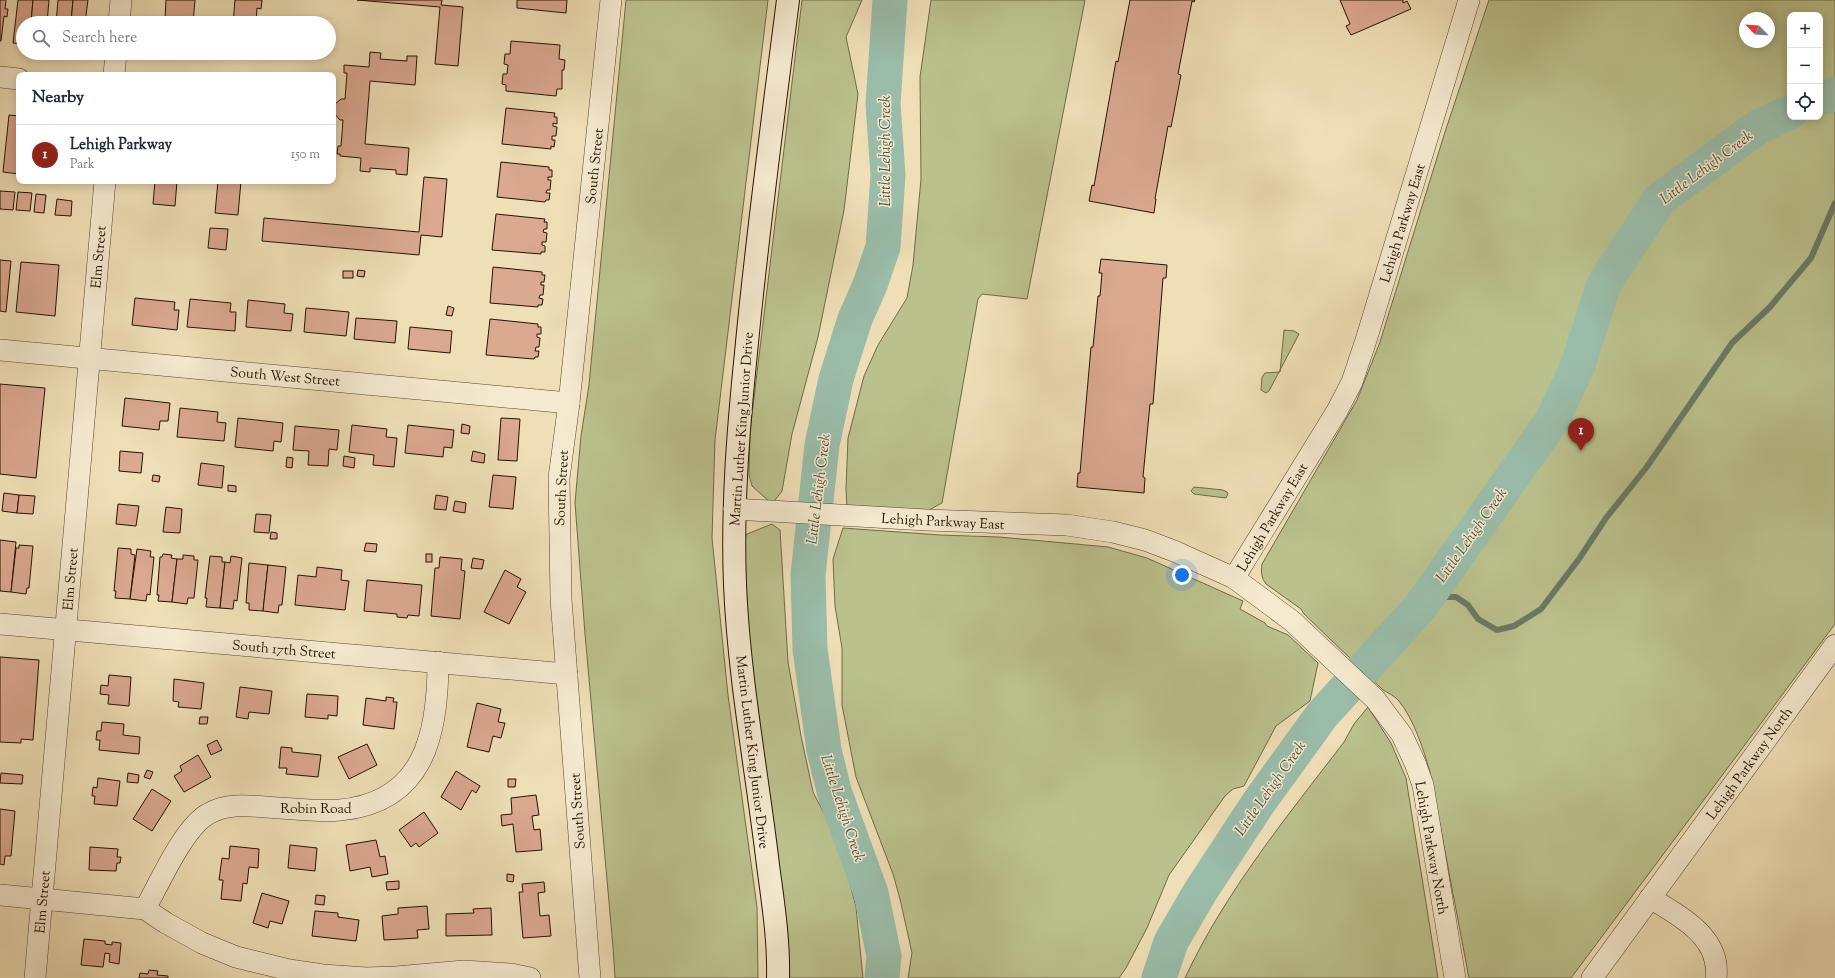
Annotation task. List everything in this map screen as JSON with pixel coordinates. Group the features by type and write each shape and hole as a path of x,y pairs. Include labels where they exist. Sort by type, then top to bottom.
{"main road":[{"name":"Martin Luther King Junior Drive","path":"778,978 778,944 763,820 741,661 735,586 734,509 739,429 752,290 788,0"}],"street":[{"path":"120,16 121,0"},
{"name":"South Street","path":"590,978 561,599 559,478 569,403 611,0"},
{"name":"Lehigh Parkway East","path":"734,509 887,518 1067,525 1113,532 1145,540 1234,578 1337,410 1352,382 1469,0"},
{"path":"114,72 115,60"},
{"path":"0,77 16,79"},
{"name":"Elm Street","path":"35,978 105,184"},
{"name":"South West Street","path":"0,350 569,403"},
{"name":"Lehigh Parkway North","path":"1234,578 1292,620 1375,699 1402,735 1416,763 1423,784 1455,978"},
{"name":"South 17th Street","path":"0,624 567,674"},
{"name":"Lehigh Parkway North","path":"1592,978 1835,645"},
{"name":"Robin Road","path":"145,909 181,845 194,827 208,814 224,808 242,806 340,810 360,807 380,800 397,790 412,775 423,758 431,735 438,697 438,662"},
{"path":"0,895 145,909 166,924 202,943 236,957 289,970 323,975 366,978 464,972 511,974 530,978"},
{"path":"1650,898 1695,927 1707,941 1714,956 1716,978"}],"green space":[{"path":"626,0 768,0 715,440 712,538 728,695 757,907 758,978 615,978 575,503 581,436 589,385"},
{"path":"802,0 862,0 846,37 858,94 844,210 818,337 792,434 782,491 772,504 752,486 749,475 750,431"},
{"path":"931,0 1085,0 1027,299 982,294 978,299 942,503 929,510 847,508 846,489 848,438 864,376 878,345 907,298 913,265 921,179 920,77"},
{"path":"1489,0 1835,0 1835,624 1571,978 1469,978 1430,772 1414,725 1397,699 1383,690 1304,614 1301,609 1266,584 1263,579 1262,564 1357,400 1380,342 1445,132"},
{"path":"1284,330 1294,331 1299,334 1280,370"},
{"path":"1279,372 1269,391 1266,393 1261,390 1262,377 1265,373"},
{"path":"1194,487 1223,490 1228,494 1226,498 1194,494 1191,491"},
{"path":"772,524 780,530 788,662 801,736 813,792 839,842 856,907 863,978 787,978 752,680 743,543 747,534"},
{"path":"843,528 940,535 999,537 1108,547 1147,558 1243,601 1240,609 1265,623 1267,626 1288,635 1318,663 1310,701 1276,726 1244,786 1233,789 1225,796 1169,875 1147,928 1126,968 1119,978 908,978 912,953 900,899 893,874 856,777 842,705 842,648 835,606 833,559"},
{"path":"1368,707 1391,743 1406,778 1438,978 1185,978 1201,946 1258,856 1344,742 1354,724"}],"building":[{"path":"0,0 6,0 5,9 8,9 7,17 4,16 1,41 0,41"},
{"path":"18,0 33,0 32,16 16,16"},
{"path":"33,0 49,0 48,16 32,16"},
{"path":"58,0 73,0 72,16 57,16"},
{"path":"73,0 88,0 86,16 72,16"},
{"path":"166,0 195,0 194,16 165,16"},
{"path":"235,0 262,0 261,9 257,8 256,16 234,16"},
{"path":"357,0 442,0 441,5 463,7 458,66 435,64 440,7"},
{"path":"517,0 567,0 566,13 517,8"},
{"path":"1130,0 1195,0 1194,2 1192,1 1178,74 1181,75 1171,127 1168,126 1155,199 1154,213 1089,201 1092,185 1094,186 1116,61 1118,62"},
{"path":"1340,0 1403,0 1403,3 1407,1 1411,9 1351,35 1346,26 1350,24"},
{"path":"16,17 16,43 13,43"},
{"path":"511,41 560,45 559,59 565,60 564,70 562,70 562,89 557,89 556,96 506,91 506,85 502,84 503,74 507,74 508,65 504,64 505,54 510,54"},
{"path":"370,52 381,53 380,59 407,61 407,56 417,56 415,85 370,81 365,144 409,148 407,175 396,174 396,170 370,168 370,172 360,171 361,158 340,156 340,154 337,154 338,146 341,146 343,120 340,120 336,115 336,103 341,99 345,99 347,73 344,73 344,65 369,67"},
{"path":"506,108 555,113 554,117 557,117 557,124 553,123 553,126 557,127 556,136 552,136 552,140 555,140 554,147 551,146 551,149 502,144"},
{"path":"9,115 16,116 16,174 3,172"},
{"path":"501,162 549,167 549,170 552,170 552,177 548,177 548,180 551,180 550,190 547,190 546,193 550,193 549,200 546,200 545,202 497,197"},
{"path":"424,177 447,179 442,237 421,235 419,255 262,241 264,218 419,232"},
{"path":"155,184 177,184 175,206 153,204"},
{"path":"218,184 241,184 238,215 215,213"},
{"path":"0,191 15,192 13,210 0,209"},
{"path":"18,192 32,193 30,211 16,210"},
{"path":"36,194 46,195 44,213 34,212"},
{"path":"57,199 72,201 71,216 55,215"},
{"path":"496,214 545,219 544,222 547,222 547,229 544,229 543,232 547,233 546,242 542,242 542,245 545,246 545,252 541,252 541,254 492,250"},
{"path":"210,228 228,229 226,250 208,248"},
{"path":"1101,259 1167,265 1166,278 1163,278 1153,404 1150,404 1143,477 1145,478 1144,493 1077,487 1078,473 1080,473 1091,347 1093,347 1098,296 1100,296 1102,273 1099,273"},
{"path":"0,260 11,261 6,312 0,311"},
{"path":"21,262 59,265 55,316 16,312"},
{"path":"493,267 542,272 542,275 545,275 544,282 541,282 541,285 544,285 543,295 540,295 539,298 543,299 542,305 538,305 538,307 490,303"},
{"path":"358,270 365,271 364,277 357,276"},
{"path":"343,271 353,271 353,278 343,278"},
{"path":"135,298 175,302 174,310 179,310 177,330 132,325"},
{"path":"190,299 231,303 230,312 236,312 235,331 187,327"},
{"path":"248,300 285,304 284,313 293,314 291,331 246,327"},
{"path":"448,306 454,308 452,316 446,315"},
{"path":"306,308 349,312 346,336 304,332"},
{"path":"356,318 397,321 395,343 354,339"},
{"path":"490,319 538,324 538,327 541,327 541,334 537,334 537,337 540,338 539,347 536,347 535,351 539,351 538,357 535,357 534,359 486,355"},
{"path":"410,327 452,331 450,353 408,349"},
{"path":"0,384 45,388 36,478 0,474"},
{"path":"125,398 170,403 168,421 160,421 159,430 122,426"},
{"path":"180,408 218,412 217,422 226,423 224,441 177,437"},
{"path":"238,418 283,423 281,442 274,441 273,451 235,447"},
{"path":"501,418 520,419 517,461 498,460"},
{"path":"462,424 470,426 469,434 461,433"},
{"path":"352,425 387,429 386,437 397,438 394,467 373,465 374,455 349,452"},
{"path":"408,425 454,430 452,448 444,447 443,457 405,453"},
{"path":"295,426 339,430 337,450 329,449 328,466 308,465 309,451 293,450"},
{"path":"120,451 143,453 141,473 119,471"},
{"path":"473,451 485,454 484,463 471,461"},
{"path":"344,456 355,458 354,468 343,466"},
{"path":"287,457 293,458 292,468 286,467"},
{"path":"201,463 224,466 222,488 198,485"},
{"path":"153,475 160,476 159,482 152,481"},
{"path":"493,475 516,477 513,509 489,507"},
{"path":"228,485 236,486 236,492 228,491"},
{"path":"4,493 19,495 17,513 2,511"},
{"path":"19,495 35,496 33,514 17,513"},
{"path":"436,495 448,497 446,510 434,509"},
{"path":"455,501 466,503 465,513 453,511"},
{"path":"118,504 139,506 136,526 116,524"},
{"path":"166,507 182,509 180,533 163,532"},
{"path":"256,514 271,515 269,533 254,532"},
{"path":"271,532 277,533 277,539 270,539"},
{"path":"0,540 16,542 11,592 0,591"},
{"path":"366,543 377,544 376,552 364,551"},
{"path":"19,545 33,546 29,588 27,588 26,594 11,592 16,548 19,548"},
{"path":"118,548 131,549 131,554 135,555 130,599 115,598 116,591 114,591"},
{"path":"137,549 151,551 150,557 154,557 150,595 147,594 146,601 130,599"},
{"path":"163,554 172,555 171,558 177,559 172,602 158,601 159,595 157,595 160,557 162,557"},
{"path":"426,554 432,554 432,562 426,562"},
{"path":"183,555 194,556 194,560 198,560 194,598 188,598 187,604 172,602 177,559 183,559"},
{"path":"210,556 222,557 222,562 225,562 220,608 206,607 207,598 205,598"},
{"path":"231,556 242,558 237,601 234,600 233,609 220,608 225,562 230,563"},
{"path":"440,557 462,559 461,570 465,571 460,619 431,616 435,568 439,568"},
{"path":"473,558 484,560 482,569 471,568"},
{"path":"249,563 268,565 263,611 249,610 249,603 246,603"},
{"path":"268,565 286,567 282,605 279,605 278,613 263,611"},
{"path":"317,567 342,570 341,580 349,581 345,610 295,605 298,575 316,577"},
{"path":"505,570 521,579 517,587 526,592 509,624 484,612"},
{"path":"367,580 422,585 419,616 408,615 407,618 397,617 397,614 364,611"},
{"path":"0,657 39,660 33,740 21,739 21,743 0,742"},
{"path":"109,675 131,677 129,706 108,704 109,695 100,694 101,685 108,686"},
{"path":"174,679 204,683 201,709 178,707 179,702 173,701"},
{"path":"240,687 272,691 269,714 249,712 248,719 236,717"},
{"path":"307,694 338,696 337,716 328,715 328,719 305,717"},
{"path":"386,697 394,698 393,702 397,702 394,729 363,725 366,698 386,701"},
{"path":"477,703 501,709 498,722 505,723 501,738 493,736 489,752 467,747"},
{"path":"200,717 208,717 207,724 199,724"},
{"path":"102,722 124,724 123,735 140,737 139,754 99,750 100,740 96,740 97,731 101,731"},
{"path":"217,740 222,750 211,755 207,745"},
{"path":"367,744 377,765 349,779 338,757"},
{"path":"281,747 292,748 292,752 321,755 318,777 286,774 287,768 279,768"},
{"path":"198,755 211,777 184,792 174,776 182,771 180,766"},
{"path":"147,770 153,772 150,779 144,777"},
{"path":"456,771 480,786 476,793 472,790 461,810 441,797"},
{"path":"1,773 23,775 22,784 0,783"},
{"path":"128,773 139,775 138,783 127,782"},
{"path":"98,778 120,781 117,806 94,804 95,796 92,796 93,787 97,788"},
{"path":"508,779 516,779 515,787 508,787"},
{"path":"152,789 171,801 152,831 133,819"},
{"path":"536,795 539,815 532,816 534,830 540,829 542,850 516,852 513,824 502,826 501,815 512,814 511,798"},
{"path":"0,809 15,811 11,856 5,856 4,865 0,864"},
{"path":"424,812 438,833 419,847 416,843 411,847 399,830"},
{"path":"376,840 380,857 385,856 388,874 372,877 370,867 350,871 346,845"},
{"path":"290,845 317,848 315,871 288,868"},
{"path":"230,846 259,849 258,868 249,867 247,884 243,883 241,901 221,899 223,880 219,880 222,858 229,859"},
{"path":"90,847 118,849 117,857 121,857 120,863 117,863 116,871 89,870"},
{"path":"507,874 514,875 513,882 507,881"},
{"path":"399,881 399,889 387,890 386,882"},
{"path":"544,882 545,892 538,893 540,916 549,915 551,936 523,938 519,892 523,892 522,884"},
{"path":"262,893 289,901 282,924 270,921 268,928 253,923"},
{"path":"316,895 325,896 324,905 315,904"},
{"path":"427,906 429,929 417,930 418,938 384,940 382,916 398,914 398,908"},
{"path":"491,908 492,935 446,936 446,914 474,913 473,909"},
{"path":"315,911 338,913 338,917 359,920 356,941 312,936"},
{"path":"84,939 105,941 105,944 112,945 112,942 121,943 119,964 109,962 110,954 105,953 103,967 81,965"},
{"path":"149,970 158,971 157,975 168,976 168,978 139,978 140,973 148,974"}],"waterway":[{"name":"Little Lehigh Creek","path":"882,978 884,956 871,893 834,791 824,750 810,649 808,575 822,445 836,379 855,319 870,285 883,247 888,175 883,104 890,0"},
{"name":"Little Lehigh Creek","path":"1823,97 1835,94"},
{"name":"Little Lehigh Creek","path":"1159,978 1171,942 1200,892 1259,802 1322,715 1421,606 1552,421 1578,365 1604,284 1660,199 1758,127 1787,113"},
{"path":"1421,606 1440,597 1456,597 1468,605 1478,619 1497,630 1514,626 1541,609 1579,559 1606,518 1646,468 1732,343 1770,307 1811,258 1835,203"}],"place":[{"name":"Lehigh Parkway","path":"1581,451"}]}
